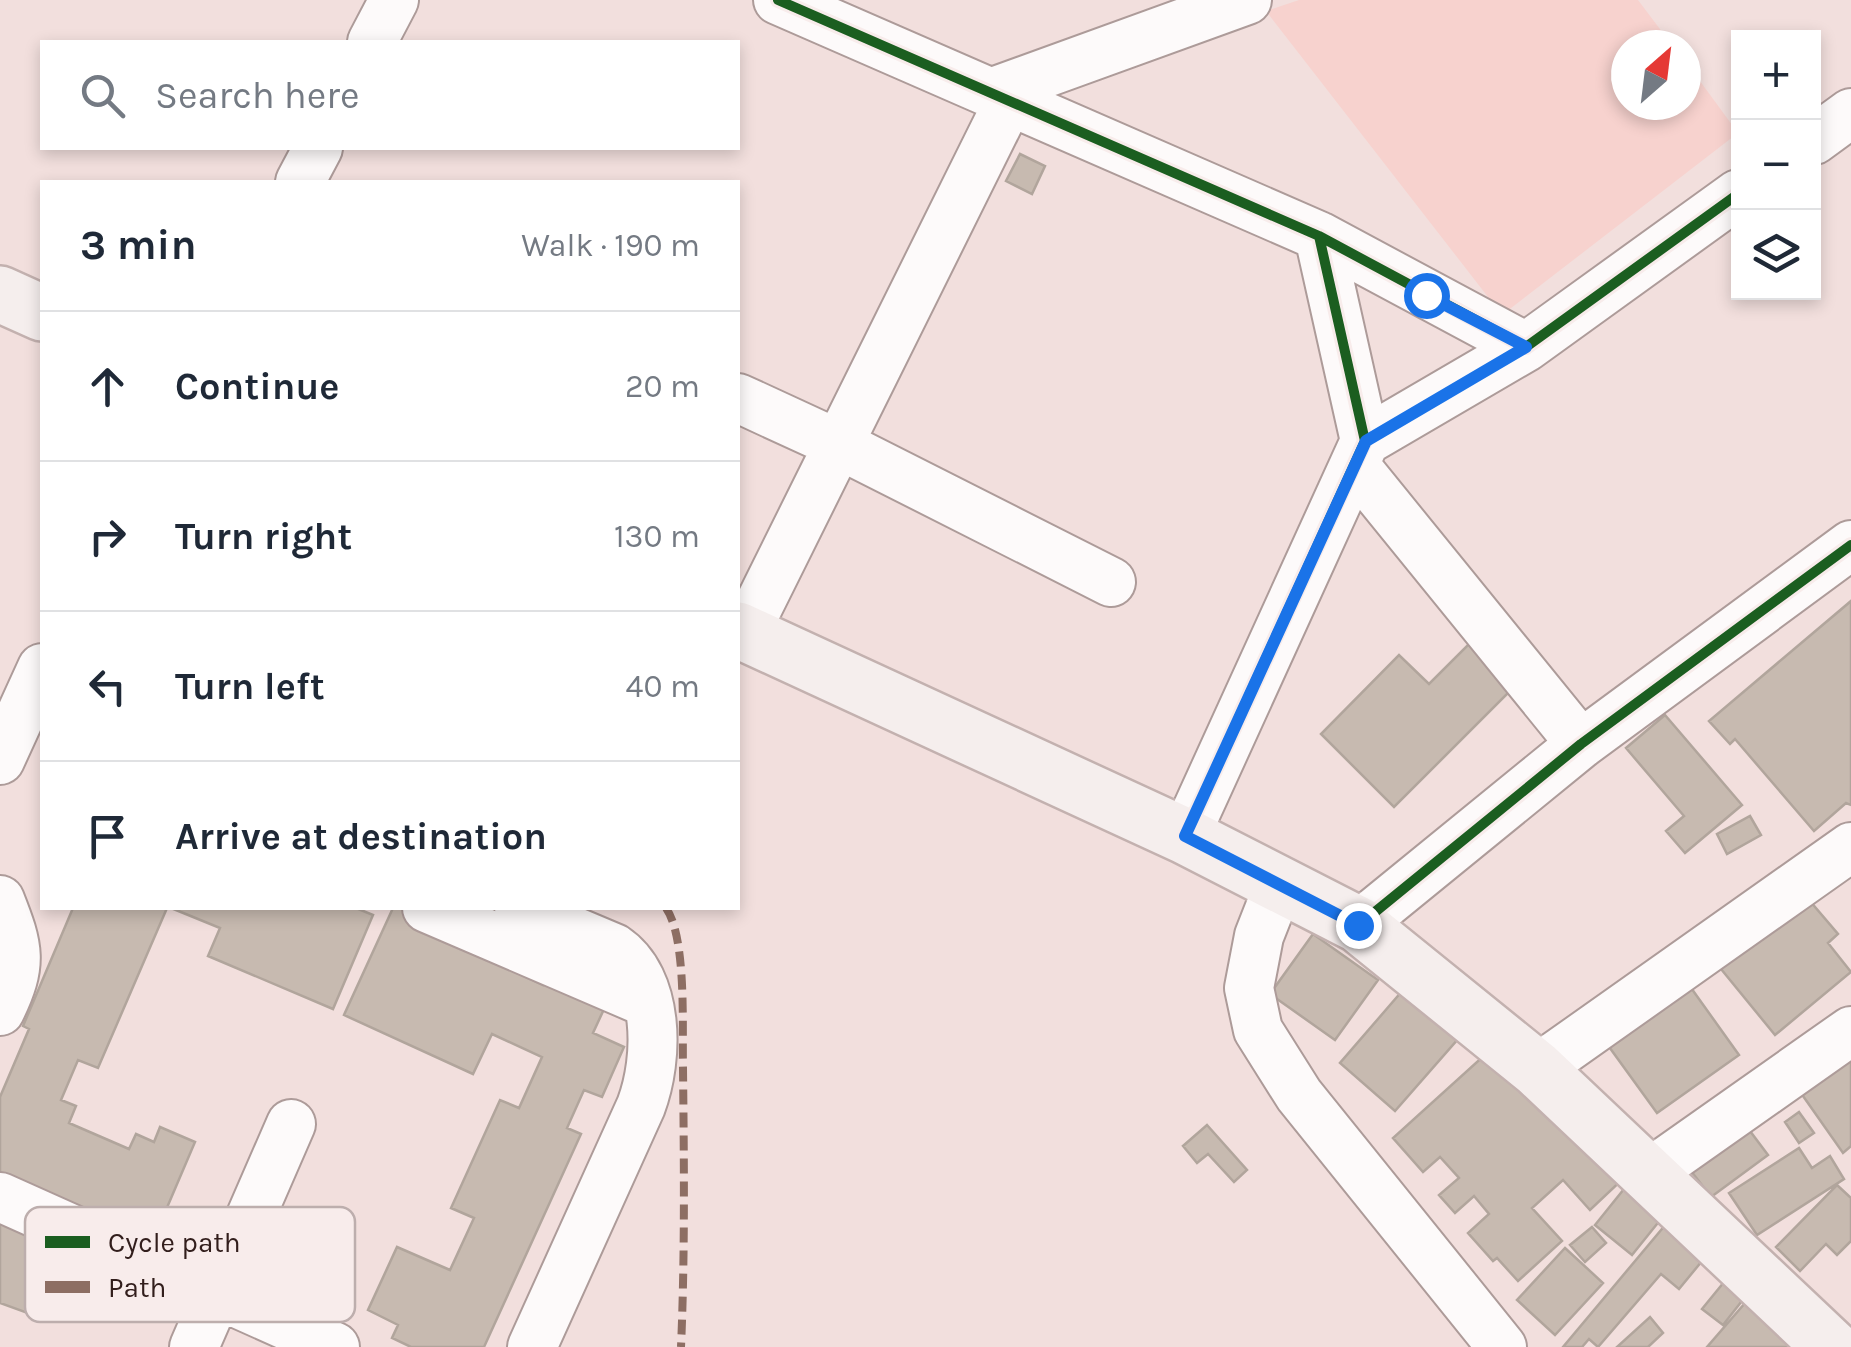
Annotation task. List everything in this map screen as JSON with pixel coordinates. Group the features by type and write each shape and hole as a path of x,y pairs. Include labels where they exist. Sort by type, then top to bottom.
{"main road":[{"path":"0,294 40,312"},
{"path":"741,631 1185,836 1358,925 1537,1069 1831,1347"}],"street":[{"path":"373,40 394,0"},
{"path":"778,0 1318,236 1526,347"},
{"path":"741,631 838,444 1001,95 1157,15 1248,0"},
{"path":"1821,135 1851,113"},
{"path":"301,180 317,150"},
{"path":"1185,836 1361,454 1526,347 1731,199"},
{"path":"1318,236 1361,454 1580,744"},
{"path":"740,399 1112,582"},
{"path":"1358,925 1580,744 1851,545"},
{"path":"1537,1069 1851,847"},
{"path":"1279,884 1258,936 1248,988 1258,1030 1299,1096 1502,1347"},
{"path":"0,900 14,934 18,961 0,1011"},
{"path":"431,910 648,1003"},
{"path":"524,910 626,956 641,979 648,1003 652,1053 648,1090 532,1347"},
{"path":"1648,1174 1851,1032"},
{"path":"254,1207 290,1124"},
{"path":"0,1197 25,1208"},
{"path":"194,1347 205,1322"},
{"path":"279,1322 334,1347"}],"shaded area":[{"path":"1299,0 1638,0 1661,30 1611,30 1611,120 1701,120 1701,82 1731,123 1731,138 1502,315 1266,11"}],"building":[{"path":"1020,154 1045,166 1032,194 1006,181"},
{"path":"1851,601 1851,805 1846,803 1814,831 1735,739 1730,744 1709,721"},
{"path":"1472,641 1516,685 1394,807 1321,734 1399,655 1429,684"},
{"path":"1665,715 1742,805 1685,853 1666,831 1684,816 1626,748"},
{"path":"1750,816 1761,835 1727,854 1717,834"},
{"path":"1798,887 1838,934 1828,943 1851,972 1775,1035 1712,958"},
{"path":"72,910 166,910 98,1068 78,1060 61,1100 76,1106 69,1123 129,1149 136,1134 154,1142 160,1127 195,1142 167,1207 82,1207 0,1172 0,1097 29,1029 23,1026"},
{"path":"176,910 361,910 373,915 333,1009 208,956 220,928"},
{"path":"392,910 404,910 515,960 511,970 543,985 551,969 610,996 593,1033 624,1047 602,1097 584,1090 567,1128 581,1134 484,1347 411,1347 392,1338 398,1325 368,1310 397,1247 450,1270 474,1218 451,1208 500,1100 519,1108 542,1057 492,1034 473,1074 344,1015"},
{"path":"1313,934 1378,980 1335,1040 1270,994"},
{"path":"1689,985 1739,1055 1657,1113 1607,1044"},
{"path":"1403,990 1458,1039 1395,1111 1340,1063"},
{"path":"1498,1043 1626,1176 1590,1210 1563,1180 1532,1208 1562,1241 1518,1281 1468,1233 1489,1214 1474,1196 1455,1213 1439,1195 1459,1178 1440,1157 1423,1172 1393,1138"},
{"path":"1851,1047 1851,1146 1843,1153 1796,1086"},
{"path":"1732,1107 1768,1155 1711,1197 1675,1150"},
{"path":"1799,1112 1814,1133 1799,1143 1785,1122"},
{"path":"1207,1125 1247,1170 1234,1182 1208,1154 1197,1163 1183,1146"},
{"path":"1799,1148 1812,1168 1830,1156 1844,1179 1757,1235 1729,1193"},
{"path":"1837,1185 1851,1198 1851,1241 1837,1255 1826,1244 1800,1271 1776,1247"},
{"path":"1624,1189 1661,1219 1632,1255 1595,1225"},
{"path":"0,1205 25,1215 25,1312 0,1303"},
{"path":"1677,1211 1716,1244 1679,1289 1661,1274 1598,1347 1589,1339 1582,1347 1563,1347"},
{"path":"1592,1227 1606,1243 1585,1262 1570,1245"},
{"path":"1565,1248 1603,1283 1555,1335 1517,1300"},
{"path":"1729,1276 1749,1292 1723,1325 1702,1309"},
{"path":"1752,1295 1799,1336 1789,1347 1707,1347"},
{"path":"1650,1317 1663,1333 1648,1347 1617,1347"}],"marked path":[{"path":"667,910 677,940 682,985 681,1347"}],"cycle path":[{"path":"778,0 1319,236 1526,347 1731,199"},
{"path":"1185,836 1365,441 1319,236"},
{"path":"1359,925 1581,744 1851,545"}],"route":[{"path":"1358,925 1185,836 1366,441 1526,347 1426,295"}]}
